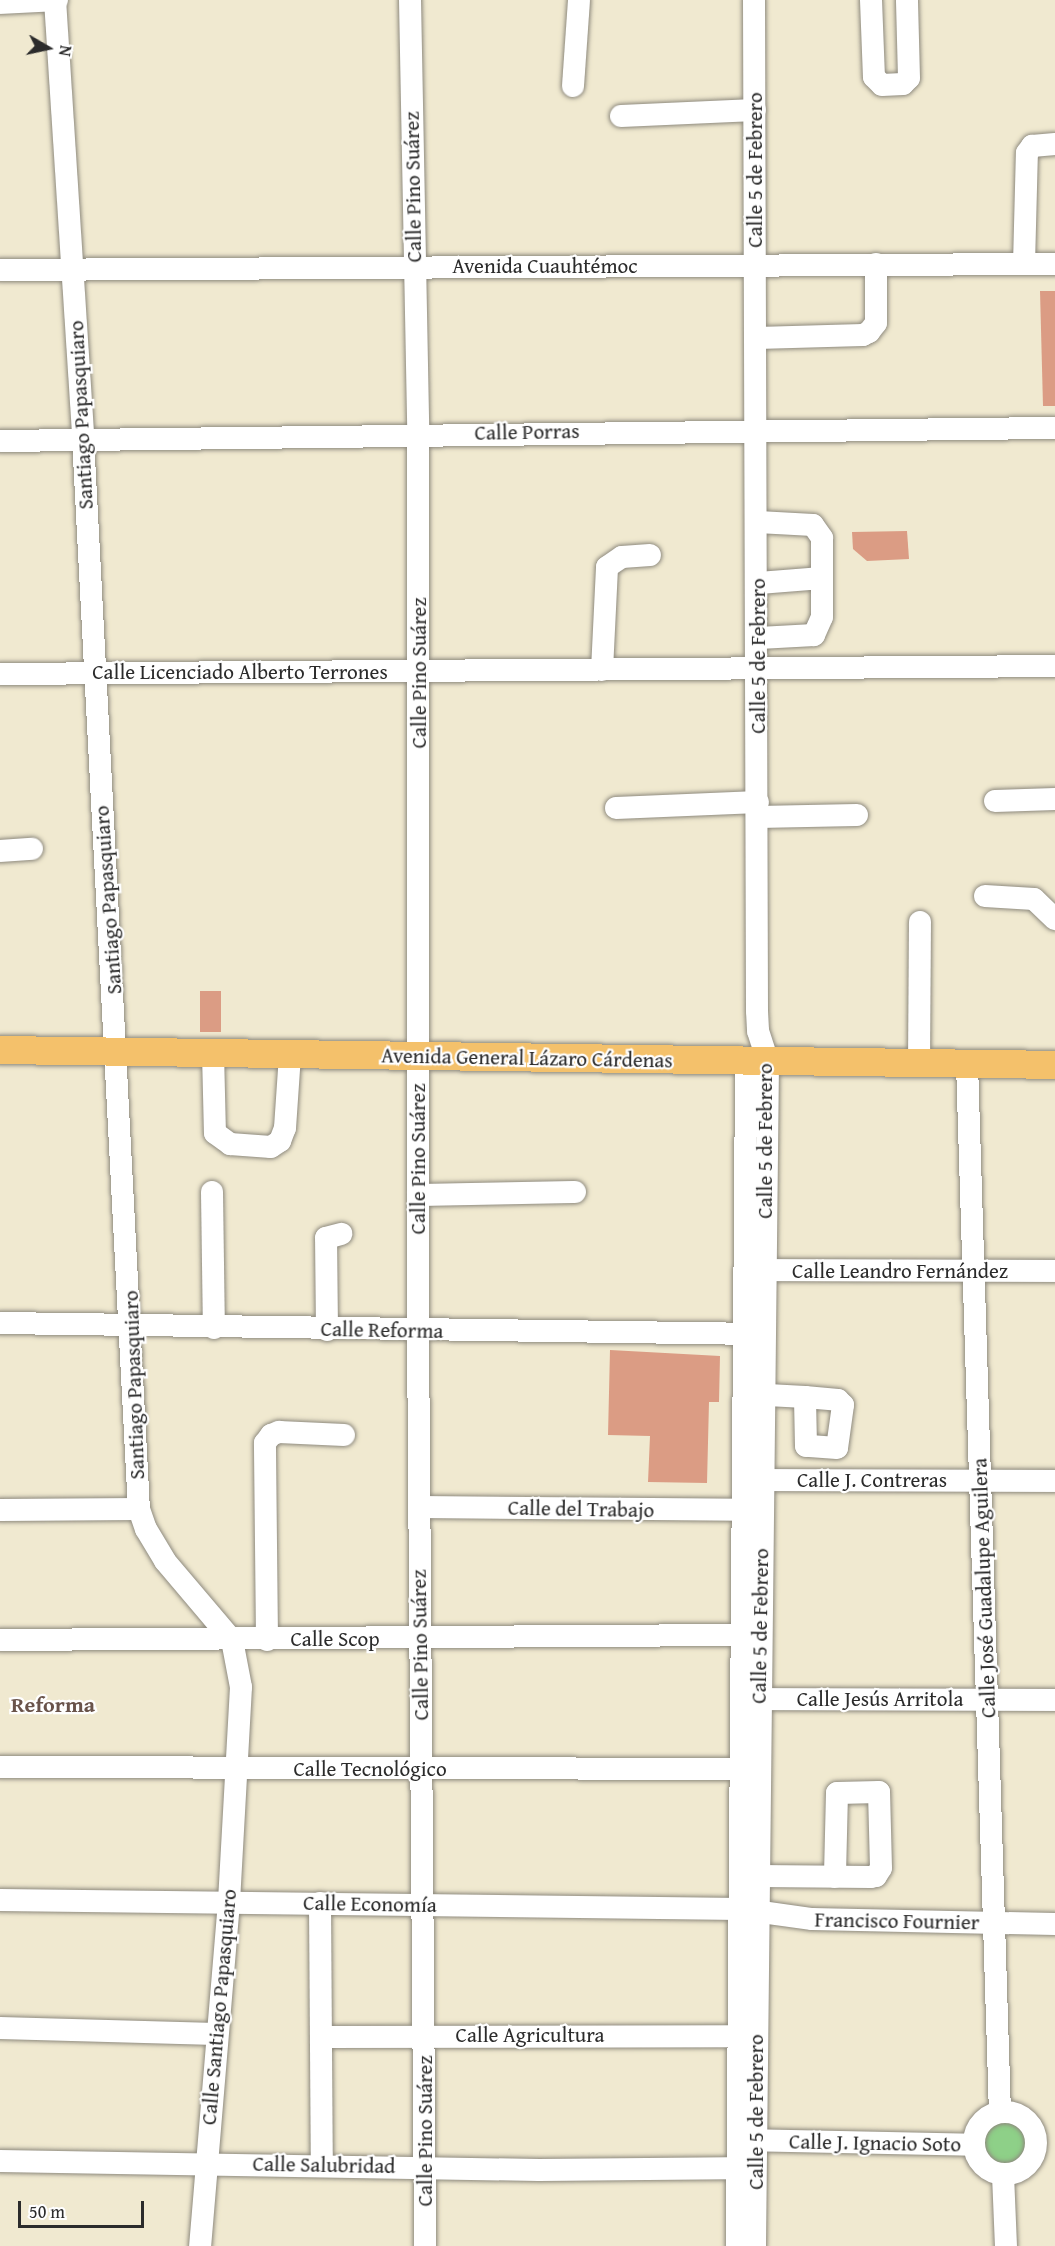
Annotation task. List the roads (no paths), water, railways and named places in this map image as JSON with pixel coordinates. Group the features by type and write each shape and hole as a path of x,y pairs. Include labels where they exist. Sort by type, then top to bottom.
{"main road":[{"name":"Avenida General Lázaro Cárdenas","path":"0,1050 1055,1065"}],"street":[{"path":"0,3 56,0"},
{"name":"Santiago Papasquiaro","path":"56,0 117,1052 139,1509 146,1528 165,1561 232,1640 241,1687 238,1769"},
{"name":"Calle Pino Suárez","path":"410,0 420,671 418,1331 426,2246"},
{"path":"573,86 579,0"},
{"name":"Calle 5 de Febrero","path":"748,2140 740,2036 749,1909 758,1876 750,1699 742,1635 742,1510 753,1394 758,1031 759,583 754,0"},
{"path":"871,0 874,77 882,85 903,84 909,78 907,0"},
{"path":"621,116 755,110"},
{"path":"1024,264 1028,153 1032,146 1055,144"},
{"path":"757,338 862,335 869,332 876,323 876,264"},
{"name":"Avenida Cuauhtémoc","path":"0,270 1055,264"},
{"name":"Calle Porras","path":"0,441 83,438 1055,428"},
{"path":"758,522 813,525 819,530 822,578 822,617 814,635 759,638"},
{"path":"602,670 607,567 622,557 650,555"},
{"path":"759,583 822,578"},
{"name":"Calle Licenciado Alberto Terrones","path":"0,674 1055,666"},
{"path":"995,801 1055,799"},
{"path":"616,808 758,809 857,815"},
{"path":"0,851 32,849"},
{"path":"985,896 1034,899 1055,919"},
{"path":"919,1064 920,922"},
{"path":"213,1053 215,1133 230,1144 271,1147 280,1141 285,1128 290,1054"},
{"name":"Calle José Guadalupe Aguilera","path":"968,1064 1000,2112"},
{"path":"212,1192 214,1328"},
{"path":"418,1195 575,1192"},
{"path":"327,1330 326,1238 341,1234"},
{"name":"Calle Leandro Fernández","path":"755,1270 1055,1271"},
{"name":"Calle Reforma","path":"0,1323 327,1330 754,1334"},
{"path":"753,1394 806,1397"},
{"name":"Calle 5 de Febrero","path":"753,1394 762,1480 750,1699 741,1769 749,1909 748,2168 755,2246"},
{"path":"267,1640 266,1443 271,1435 279,1432 344,1435"},
{"name":"Calle J. Contreras","path":"762,1480 1055,1481"},
{"name":"Calle del Trabajo","path":"419,1507 742,1510"},
{"path":"0,1510 139,1509"},
{"name":"Calle Scop","path":"0,1640 420,1639 742,1635"},
{"name":"Calle Jesús Arritola","path":"750,1699 1055,1700"},
{"name":"Calle Tecnológico","path":"0,1767 741,1769"},
{"name":"Calle Santiago Papasquiaro","path":"200,2246 238,1769"},
{"path":"758,1876 835,1877"},
{"name":"Calle Economía","path":"0,1900 749,1909"},
{"path":"320,1903 322,2165"},
{"name":"Francisco Fournier","path":"749,1909 812,1919 1055,1924"},
{"path":"0,2028 216,2034"},
{"name":"Calle Agricultura","path":"321,2037 740,2036"},
{"path":"1000,2112 1026,2120 1046,2145 1029,2163 1013,2174 1003,2175 980,2162 974,2145 980,2123 1000,2112"},
{"name":"Calle J. Ignacio Soto","path":"748,2140 974,2145"},
{"name":"Calle Salubridad","path":"0,2161 206,2162 425,2167 748,2168"},
{"name":"Calle 5 de Febrero","path":"738,2246 748,2168"},
{"path":"1003,2175 1006,2246"}],"district":[{"name":"Reforma","path":"53,1705"}]}
